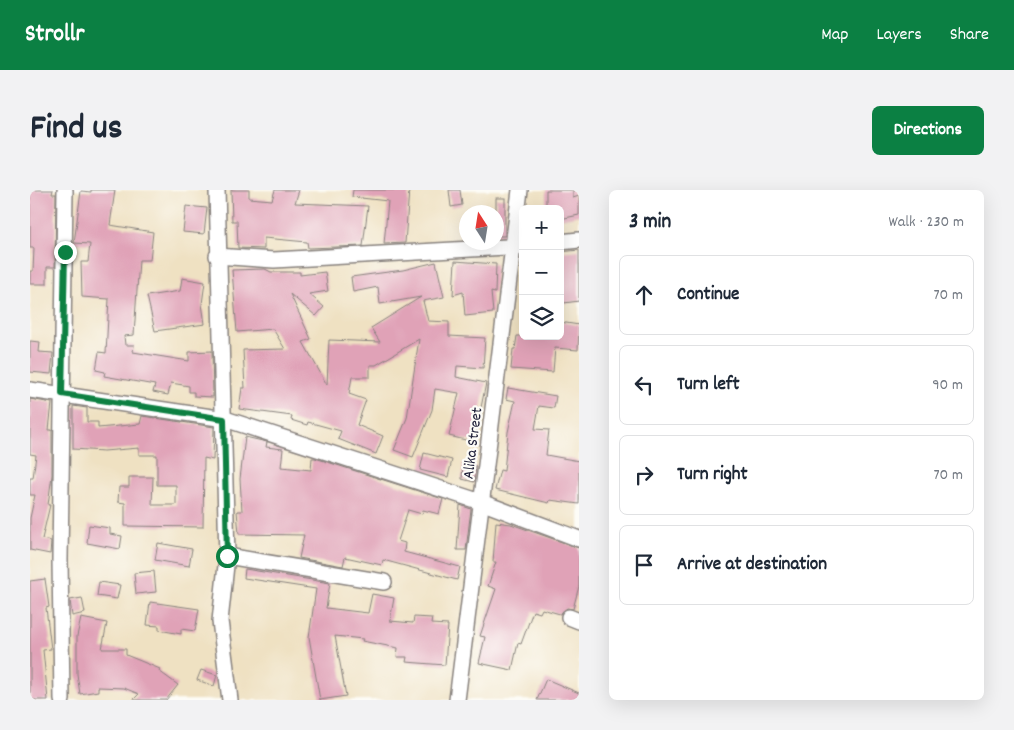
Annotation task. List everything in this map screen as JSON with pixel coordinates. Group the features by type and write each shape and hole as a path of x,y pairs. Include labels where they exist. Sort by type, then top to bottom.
{"street":[{"path":"62,700 60,560 66,190"},
{"path":"216,190 227,556 220,621 230,700"},
{"name":"Alika Street","path":"457,700 481,502 518,246 520,190"},
{"path":"564,242 579,240"},
{"path":"217,256 274,260 518,246"},
{"path":"30,390 224,419 481,502 579,539"},
{"path":"227,556 384,582"}],"building":[{"path":"30,190 53,190 52,194 56,194 55,267 47,267 47,284 30,284 30,271 33,271 34,248 30,248"},
{"path":"91,190 115,190 110,225 153,232 150,260 139,260 134,335 124,336 125,345 134,345 133,352 189,361 189,352 212,351 213,397 194,396 194,392 189,392 189,386 171,383 168,395 153,392 155,385 104,376 105,372 96,370 99,352 106,353 109,299 82,297 81,262 88,262 90,244 74,243 81,191 91,192"},
{"path":"231,190 249,190 249,198 272,200 275,190 299,190 295,203 368,206 363,246 308,248 307,242 264,238 264,249 238,248 237,221 232,221"},
{"path":"353,190 409,190 405,243 384,244 388,201 352,197"},
{"path":"449,190 460,190 462,205 451,207"},
{"path":"546,190 573,190 573,198 579,196 579,215 564,218 564,205 546,205"},
{"path":"496,198 505,198 505,236 504,205 496,205"},
{"path":"186,206 207,208 204,234 183,232"},
{"path":"579,250 579,301 564,303 564,252"},
{"path":"455,261 496,264 495,293 491,292 493,313 465,316 463,292 453,295"},
{"path":"436,262 444,297 423,301 428,321 449,322 449,336 485,338 483,368 457,366 456,377 486,383 474,442 449,436 459,393 435,389 432,410 413,457 394,450 407,418 419,339 376,365 370,365 370,377 352,377 349,394 366,400 357,425 383,436 376,454 338,439 341,431 308,422 307,425 291,420 292,416 239,409 242,388 245,388 243,350 285,349 273,329 237,332 232,270 265,269 271,272 300,272 300,275 325,272 328,291 309,294 324,307 316,316 290,294 311,339 303,342 327,385 329,340 380,342 371,328 421,297 380,304 378,287 353,292 351,277 403,270"},
{"path":"182,278 205,282 202,304 205,324 155,331 147,296 180,291"},
{"path":"564,323 579,325 578,350 555,348 553,372 511,369 513,349 515,349 517,336 519,336 519,340 564,340"},
{"path":"30,341 40,342 39,352 53,353 51,374 30,372"},
{"path":"508,388 556,396 554,408 539,406 535,429 549,430 546,455 579,461 579,504 550,500 549,503 495,490 500,470 504,471 508,432 515,401 506,399"},
{"path":"30,399 52,403 49,430 52,430 52,475 48,505 50,505 42,539 51,541 50,554 30,550 30,518 35,495 30,495 30,478 33,478 36,455 30,454"},
{"path":"73,406 87,408 87,422 98,422 98,428 140,424 142,416 214,427 213,460 204,458 203,527 125,526 125,503 118,502 119,487 129,487 129,477 153,477 152,505 176,505 176,485 157,485 157,455 139,455 139,448 104,451 73,449"},
{"path":"245,437 267,442 266,447 283,449 281,467 311,470 312,458 315,458 443,499 439,514 423,510 422,514 408,510 398,541 405,543 404,552 460,567 457,580 383,560 382,565 345,557 343,566 299,558 304,535 239,534 237,511 242,511 240,479"},
{"path":"424,453 452,460 448,477 420,470"},
{"path":"463,463 476,466 474,482 462,479"},
{"path":"460,505 471,509 466,550 457,550"},
{"path":"496,522 511,524 579,548 579,586 573,609 567,608 560,614 542,609 540,613 533,611 521,644 518,643 512,670 479,663 485,637 480,636 496,589 488,586 496,562 493,562"},
{"path":"89,525 110,528 110,534 122,536 120,549 87,543"},
{"path":"158,543 192,549 189,566 155,560"},
{"path":"245,569 330,583 326,608 368,613 372,594 394,598 390,621 413,623 414,617 432,618 431,624 448,625 445,665 406,662 407,657 397,657 398,648 362,641 363,639 335,636 346,696 320,700 309,637 316,589 244,578"},
{"path":"154,571 156,592 136,594 134,573"},
{"path":"45,579 49,607 46,608 51,649 43,650 48,700 30,700 30,581"},
{"path":"99,582 120,585 117,599 97,596"},
{"path":"82,598 85,613 72,616 70,600"},
{"path":"150,602 199,609 195,631 181,629 181,634 159,630 159,626 147,625"},
{"path":"81,618 107,623 102,649 126,649 126,655 160,669 159,671 178,685 166,700 133,700 139,694 124,688 98,687 98,691 80,694 77,674 77,636"},
{"path":"201,670 217,675 214,686 197,680"},
{"path":"546,679 579,693 579,700 537,700"}],"route":[{"path":"65,252 62,394 224,419 227,556"}]}
